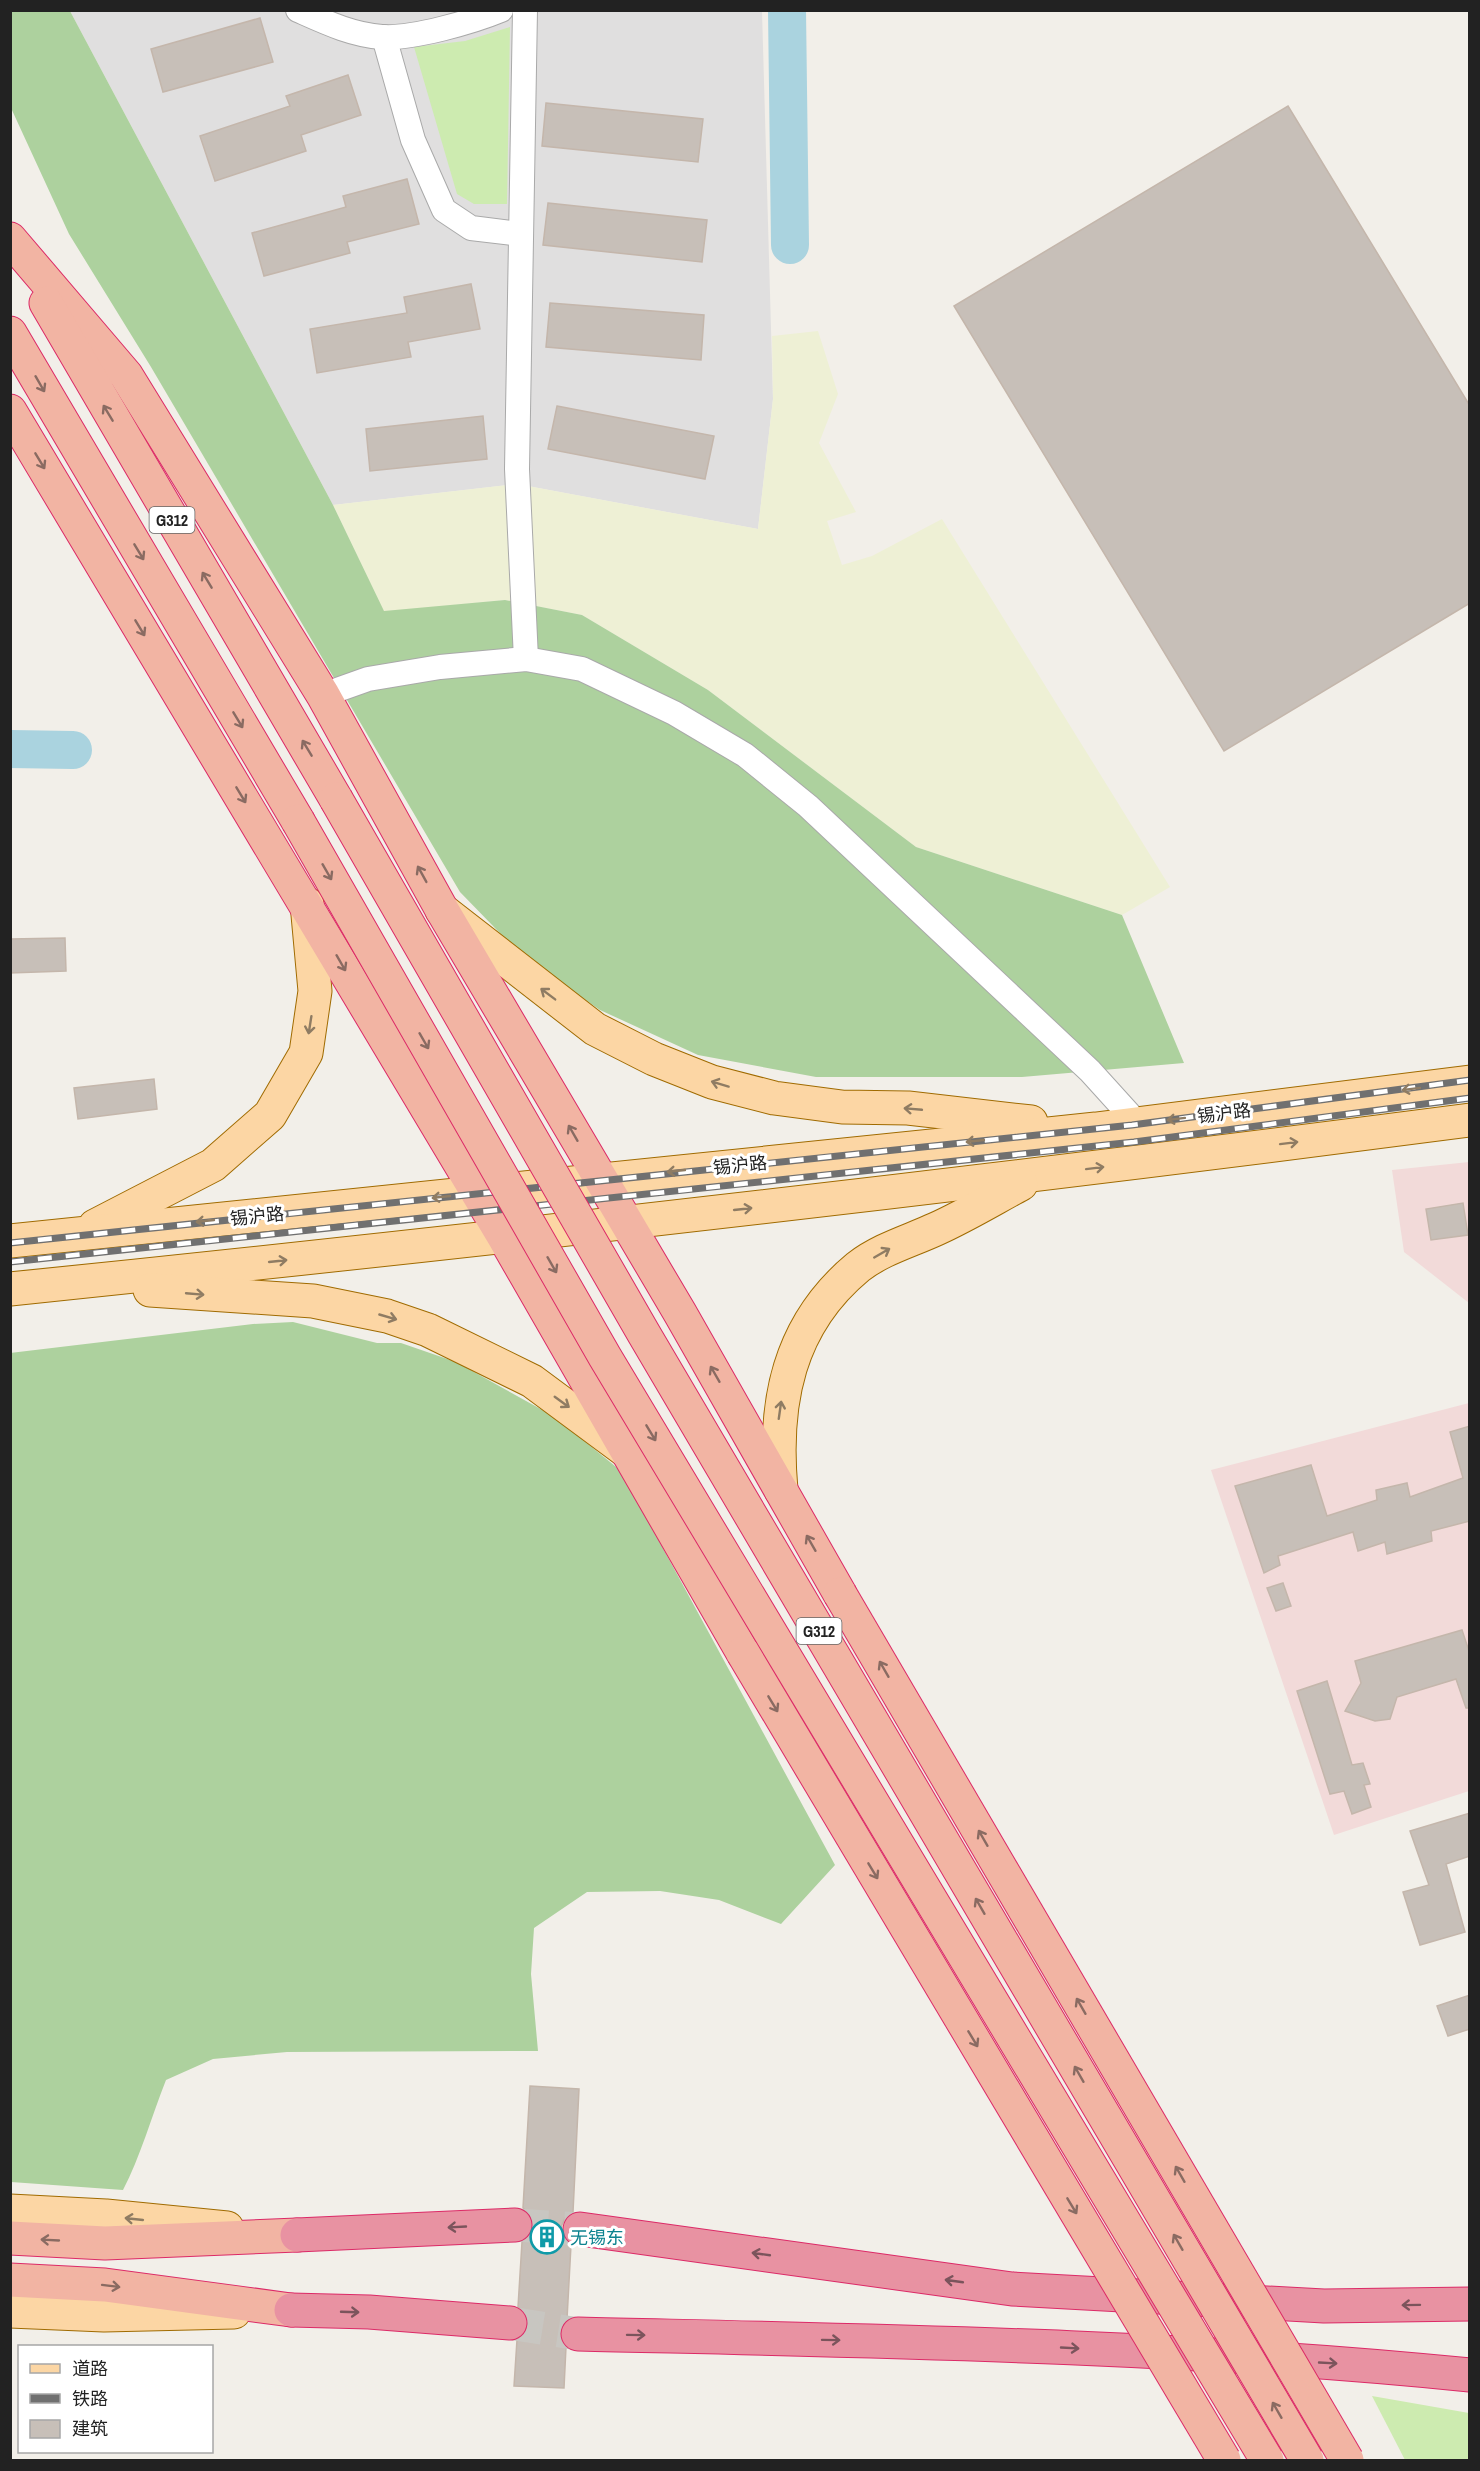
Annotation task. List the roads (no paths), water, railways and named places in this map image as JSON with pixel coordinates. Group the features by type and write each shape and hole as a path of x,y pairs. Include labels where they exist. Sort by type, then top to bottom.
{"highway":[{"path":"10,239 126,375 323,695 442,910 1347,2460"},
{"name":"G312","path":"10,239 96,393 336,799 650,1345 1307,2460"},
{"name":"G312","path":"10,333 298,821 611,1367 1267,2460"},
{"path":"10,411 307,904 476,1194 504,1237 743,1653 1224,2460"},
{"path":"10,2238 105,2243 515,2225"},
{"path":"580,2229 1012,2289 1324,2306 1470,2304"},
{"path":"10,2280 105,2285 291,2310 369,2312 510,2323"},
{"path":"578,2334 1012,2344 1355,2365 1470,2375"}],"main road":[{"path":"78,1234 213,1165 270,1115 306,1053 315,991 307,904"},
{"path":"442,910 595,1029 654,1059 712,1082 774,1098 842,1107 908,1108 1096,1129"},
{"name":"锡沪路","path":"10,1241 1096,1129 1470,1082"},
{"path":"10,1289 504,1237 1037,1176 1470,1120"},
{"path":"781,1490 777,1449 779,1411 787,1373 801,1336 826,1300 859,1266 895,1245 937,1229 1037,1176"},
{"path":"74,1283 253,1299 313,1301 387,1316 428,1330 532,1381 630,1454"},
{"path":"10,2211 106,2216 297,2235"},
{"path":"10,2311 104,2315 291,2310"}],"street":[{"path":"298,10 345,30 384,37 434,30 501,10"},
{"path":"525,10 517,469 526,658"},
{"path":"384,37 413,140 444,210 471,228 520,234"},
{"path":"323,695 368,679 440,667 526,658 582,669 674,712 745,754 834,830 1090,1071 1138,1124"}],"waterway":[{"path":"787,10 790,245"},
{"path":"10,749 73,750"}],"tunnel":[{"path":"515,2225 580,2229"},
{"path":"510,2323 578,2334"}],"railway":[{"path":"10,1243 1132,1125 1470,1080"},
{"path":"10,1262 1134,1142 1470,1098"}],"place":[{"name":"无锡东","path":"547,2237"}]}
